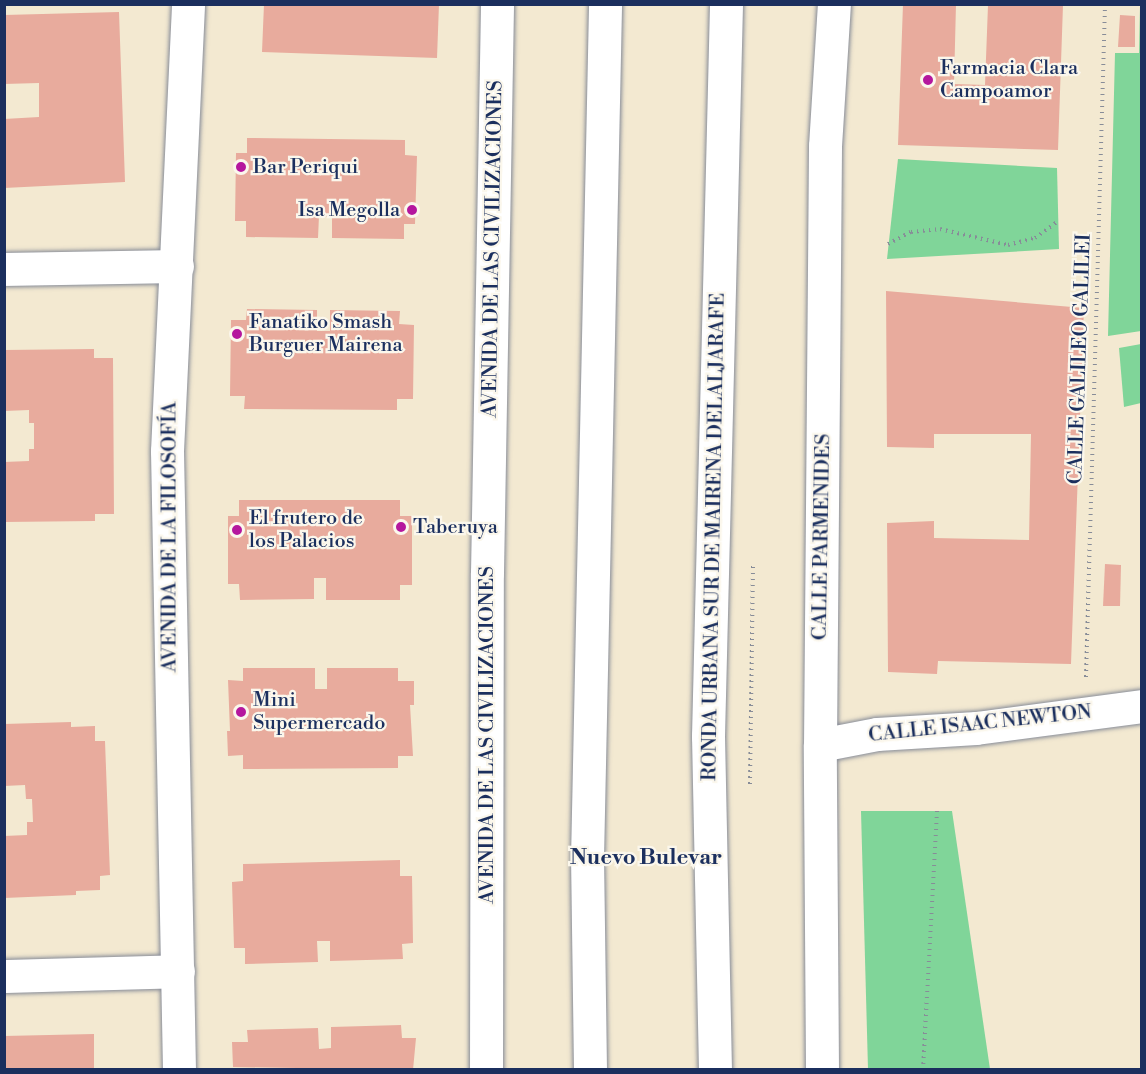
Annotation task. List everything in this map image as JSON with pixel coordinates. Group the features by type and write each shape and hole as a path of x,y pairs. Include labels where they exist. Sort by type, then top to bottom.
{"street":[{"name":"AVENIDA DE LA FILOSOFÍA","path":"178,1070 167,451 188,4"},
{"name":"AVENIDA DE LAS CIVILIZACIONES","path":"486,1070 487,573 497,4"},
{"path":"590,1070 587,859 605,4"},
{"name":"RONDA URBANA SUR DE MAIRENA DELALJARAFE","path":"715,1070 708,736 726,4"},
{"name":"CALLE PARMENIDES","path":"822,1070 819,745 825,146 834,4"},
{"path":"4,268 177,266"},
{"name":"CALLE ISAAC NEWTON","path":"819,745 877,734 976,728 1142,706"},
{"path":"4,976 178,971"}],"path":[{"name":"CALLE GALILEO GALILEI","path":"1084,713 1105,4"},
{"path":"888,244 911,232 940,229 1008,245 1035,238 1058,221"},
{"path":"923,1070 937,810"}],"green space":[{"path":"1140,5 1141,331 1108,336 1115,53 1139,53"},
{"path":"898,159 1057,168 1059,249 887,259"},
{"path":"1141,344 1141,403 1124,407 1119,348"},
{"path":"861,811 952,811 990,1069 868,1069"}],"building":[{"path":"264,4 439,4 437,58 262,52"},
{"path":"903,4 956,4 954,84 985,85 988,5 1063,5 1058,150 898,145"},
{"path":"119,12 125,182 4,188 4,119 39,117 39,83 4,84 4,15"},
{"path":"1120,15 1135,16 1135,47 1118,47"},
{"path":"247,138 405,140 405,155 417,156 415,224 404,224 404,239 332,238 332,217 319,216 318,238 246,237 246,221 235,221 236,153 247,153"},
{"path":"886,291 1084,308 1071,664 938,661 937,674 888,672 887,523 934,521 934,538 1029,540 1031,434 934,434 934,448 887,447"},
{"path":"247,309 317,310 317,331 330,331 330,310 400,311 399,324 414,325 413,399 397,399 397,410 244,409 245,396 230,396 231,320 246,320"},
{"path":"94,349 94,358 113,358 114,514 95,514 95,521 4,522 4,462 29,461 29,449 34,449 34,423 29,423 29,410 4,411 4,350"},
{"path":"239,500 400,500 400,516 412,516 412,585 400,585 400,600 326,600 326,578 314,578 314,599 240,600 239,584 228,584 228,516 239,516"},
{"path":"1105,564 1121,565 1120,606 1103,606"},
{"path":"243,668 315,668 315,689 327,689 327,668 398,668 398,681 414,681 414,705 410,705 413,756 398,756 398,768 243,769 243,755 228,756 227,731 230,731 228,680 243,681"},
{"path":"71,722 71,727 95,726 95,741 105,741 110,875 100,876 100,890 76,891 76,895 4,898 4,836 27,835 27,822 33,822 32,799 26,799 25,785 4,786 4,724"},
{"path":"400,860 400,876 412,876 413,943 402,944 403,959 330,961 330,941 317,941 318,962 245,964 245,948 234,948 232,882 243,881 243,864"},
{"path":"401,1025 402,1038 416,1038 413,1070 233,1067 232,1042 248,1042 247,1030 318,1028 319,1049 331,1048 331,1027"},
{"path":"94,1034 94,1070 4,1070 4,1036"}],"place":[{"name":"Farmacia Clara Campoamor","path":"928,80"},
{"name":"Bar Periqui","path":"241,167"},
{"name":"Isa Megolla","path":"412,210"},
{"name":"Fanatiko Smash Burguer Mairena","path":"237,334"},
{"name":"Taberuya","path":"401,527"},
{"name":"El frutero de los Palacios","path":"237,530"},
{"name":"Mini Supermercado","path":"241,712"}],"district":[{"name":"Nuevo Bulevar","path":"646,858"}]}
